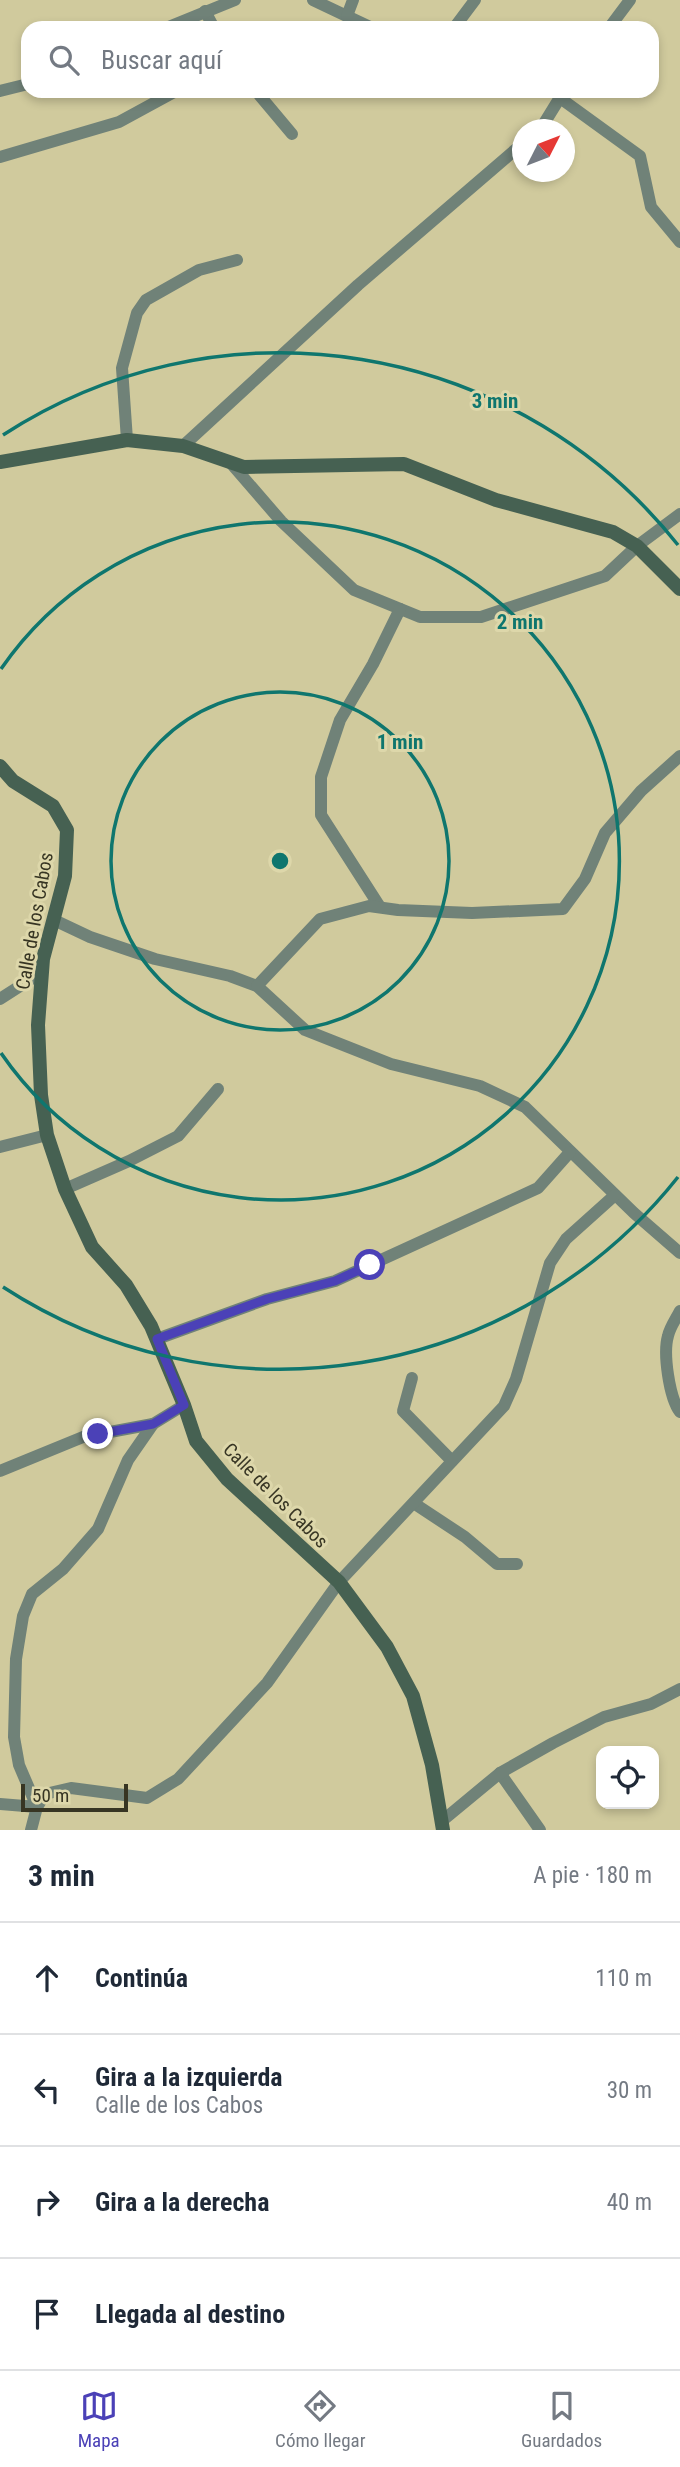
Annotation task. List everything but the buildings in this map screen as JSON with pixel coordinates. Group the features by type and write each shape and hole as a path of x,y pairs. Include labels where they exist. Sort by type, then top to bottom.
{"street":[{"path":"182,21 235,0"},
{"path":"313,0 357,21"},
{"path":"347,16 353,0"},
{"path":"459,21 475,0"},
{"path":"614,21 630,0"},
{"path":"205,11 210,21"},
{"path":"0,91 21,86"},
{"path":"0,157 119,122 163,98"},
{"path":"262,98 292,134"},
{"path":"547,119 560,98"},
{"path":"567,98 640,156 651,207 680,242"},
{"path":"183,446 358,285 512,153"},
{"path":"127,440 122,368 137,313 146,300 199,270 237,260"},
{"path":"0,462 127,440 183,446 244,467 404,464 496,500 613,532 637,546 680,589"},
{"path":"229,462 281,521 354,590 420,617 481,617 605,576 637,546 680,514"},
{"path":"380,907 321,815 321,777 340,720 373,664 400,609"},
{"path":"257,986 320,919 369,906 472,913 563,909 585,879 605,832 640,791 680,756"},
{"name":"Calle de los Cabos","path":"0,766 13,781 53,806 67,830 65,876 43,959 38,1025 41,1095 47,1135 65,1189 92,1247 126,1285 157,1339 196,1441 227,1479 339,1582 387,1647 413,1696 432,1765 443,1826"},
{"path":"54,920 90,937 155,959 230,976 257,986 305,1030 391,1064 480,1086 525,1107 615,1195 680,1253"},
{"path":"0,999 42,972"},
{"path":"65,1189 178,1136 218,1090"},
{"path":"0,1147 47,1135"},
{"path":"157,1339 267,1299 347,1276 538,1188 570,1152"},
{"path":"31,1830 37,1807 45,1794 71,1788 147,1798 178,1779 267,1683 339,1582 504,1406 516,1379 550,1263 566,1239 615,1195"},
{"path":"680,1311 667,1337 668,1383 674,1404 680,1412"},
{"path":"412,1378 403,1411 452,1461"},
{"path":"0,1471 83,1437 153,1424 184,1405"},
{"path":"37,1807 19,1765 14,1737 16,1659 23,1616 32,1594 63,1569 98,1529 128,1460 153,1424"},
{"path":"415,1504 465,1537 497,1564 517,1564"},
{"path":"443,1826 500,1773 604,1717 651,1704 680,1689"},
{"path":"500,1773 540,1830"},
{"path":"0,1804 37,1807"}],"route":[{"path":"98,1434 153,1424 184,1405 157,1339 267,1299 335,1281 370,1265"}]}
